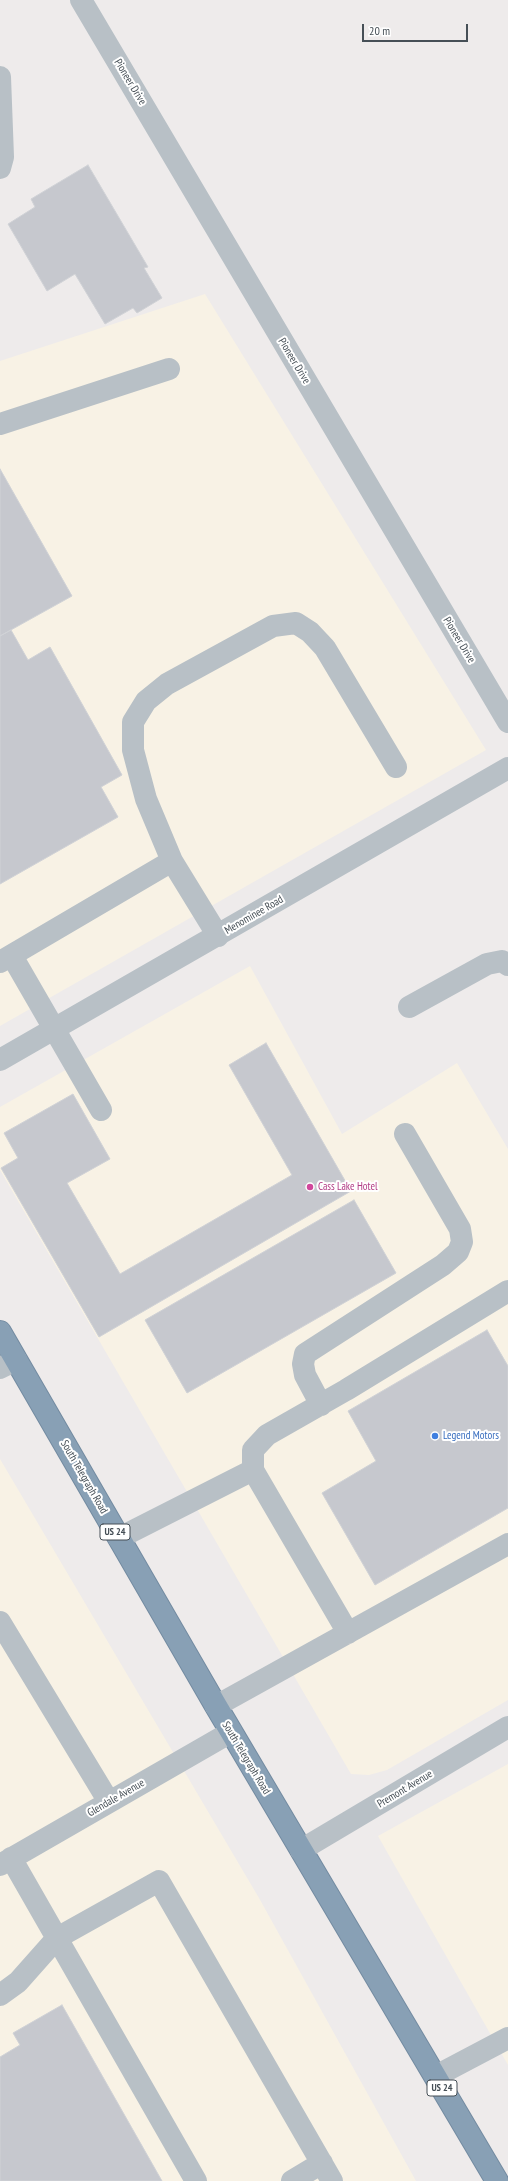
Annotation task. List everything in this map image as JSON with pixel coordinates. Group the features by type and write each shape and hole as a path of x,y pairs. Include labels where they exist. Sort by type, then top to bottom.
{"highway":[{"name":"South Telegraph Road","path":"0,1332 8,1364 119,1538 231,1732 497,2181"}],"street":[{"name":"Pioneer Drive","path":"81,0 508,722"},
{"path":"0,77 3,157 0,168"},
{"path":"0,424 169,369"},
{"path":"218,936 172,861 146,799 133,750 133,722 146,701 167,684 273,626 296,623 310,632 325,648 396,767"},
{"name":"Menominee Road","path":"0,1060 508,768"},
{"path":"101,1110 54,1029 6,959 172,861"},
{"path":"409,1007 487,964 502,960 508,965"},
{"path":"321,1405 305,1375 302,1364 305,1354 443,1265 458,1252 462,1242 460,1230 405,1134"},
{"path":"348,1633 253,1470 253,1450 267,1435 321,1405 508,1291"},
{"path":"119,1538 253,1470"},
{"path":"216,1706 508,1544"},
{"path":"0,1622 109,1802"},
{"name":"Premont Avenue","path":"301,1850 508,1727"},
{"name":"Glendale Avenue","path":"6,1861 231,1732"},
{"path":"6,1861 57,1938 196,2181"},
{"path":"0,1995 18,1982 57,1938 159,1880 327,2172 292,2181"},
{"path":"436,2076 508,2038"}],"shaded area":[{"path":"205,294 486,750 0,1026 0,361"},
{"path":"250,966 342,1134 457,1063 508,1149 508,1700 387,1770 369,1775 351,1774 0,1170 0,1107"},
{"path":"0,1459 259,1898 416,2181 0,2181"},
{"path":"508,1764 508,2065 378,1836"}],"building":[{"path":"88,165 148,267 144,268 162,298 137,313 133,308 105,324 75,274 47,291 8,224 35,207 31,199"},
{"path":"0,469 72,596 0,636"},
{"path":"11,630 28,660 50,647 122,775 101,787 118,817 0,884 0,636"},
{"name":"Cass Lake Hotel","path":"266,1043 351,1191 99,1337 1,1168 18,1158 4,1133 73,1094 110,1159 67,1183 120,1274 292,1175 229,1065"},
{"path":"354,1200 396,1273 187,1393 145,1320"},
{"name":"Legend Motors","path":"487,1330 508,1366 508,1508 375,1585 322,1493 376,1461 348,1411"},
{"path":"62,2005 162,2181 0,2181 0,2057 20,2045 13,2033"}],"place":[{"name":"Cass Lake Hotel","path":"310,1187"},
{"name":"Legend Motors","path":"435,1436"}]}
